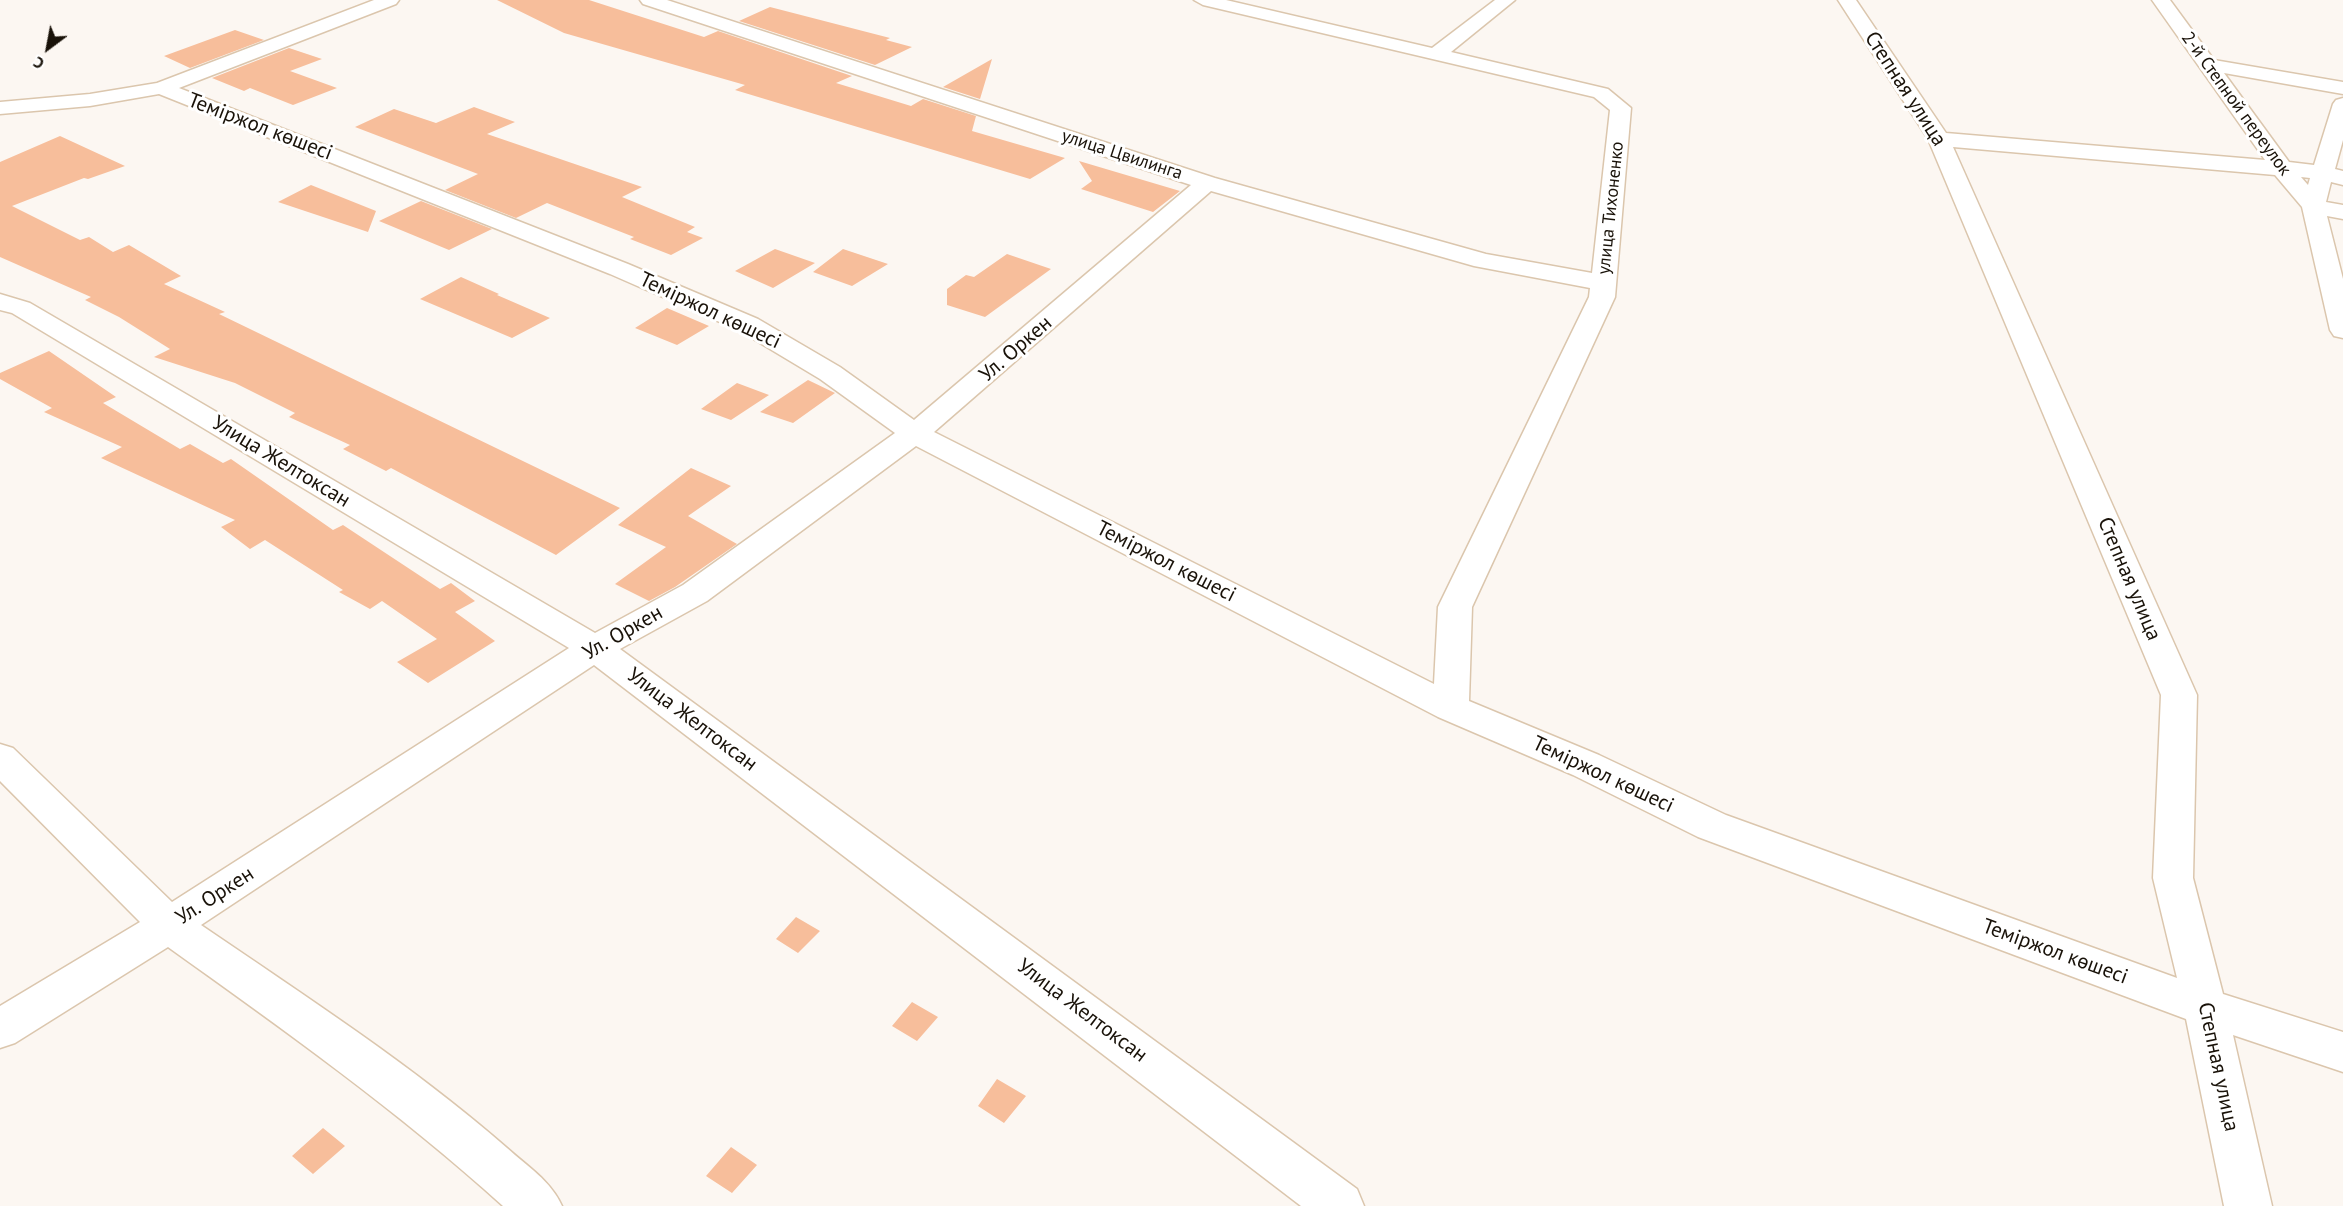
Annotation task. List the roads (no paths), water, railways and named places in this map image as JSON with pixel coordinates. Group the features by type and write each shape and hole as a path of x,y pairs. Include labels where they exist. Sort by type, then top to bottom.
{"street":[{"path":"160,88 390,0"},
{"name":"улица Цвилинга","path":"649,0 1207,183 1483,261 1603,283"},
{"name":"улица Тихоненко","path":"1203,0 1601,93 1622,108 1602,297 1455,607 1451,708"},
{"path":"1436,54 1506,0"},
{"name":"Степная улица","path":"1847,0 1940,138 2179,695 2173,878 2205,1007 2248,1206"},
{"name":"2-й Степной переулок","path":"2161,0 2205,64 2313,207"},
{"path":"2205,64 2343,88"},
{"name":"Теміржол көшесі","path":"0,108 90,100 160,88 619,269 749,325 830,373 915,434 1451,708 1586,765 1712,826 2205,1007 2343,1052"},
{"path":"2343,104 2333,175 2313,207 2343,330"},
{"path":"1940,138 2333,175"},
{"name":"Ул. Оркен","path":"0,1029 170,925 595,648 695,593 915,434 1207,183"},
{"path":"2313,207 2343,212"},
{"name":"Улица Желтоксан","path":"0,302 31,314 595,648 1340,1206"},
{"path":"0,758 170,925 321,1032 456,1134 538,1206"}]}
